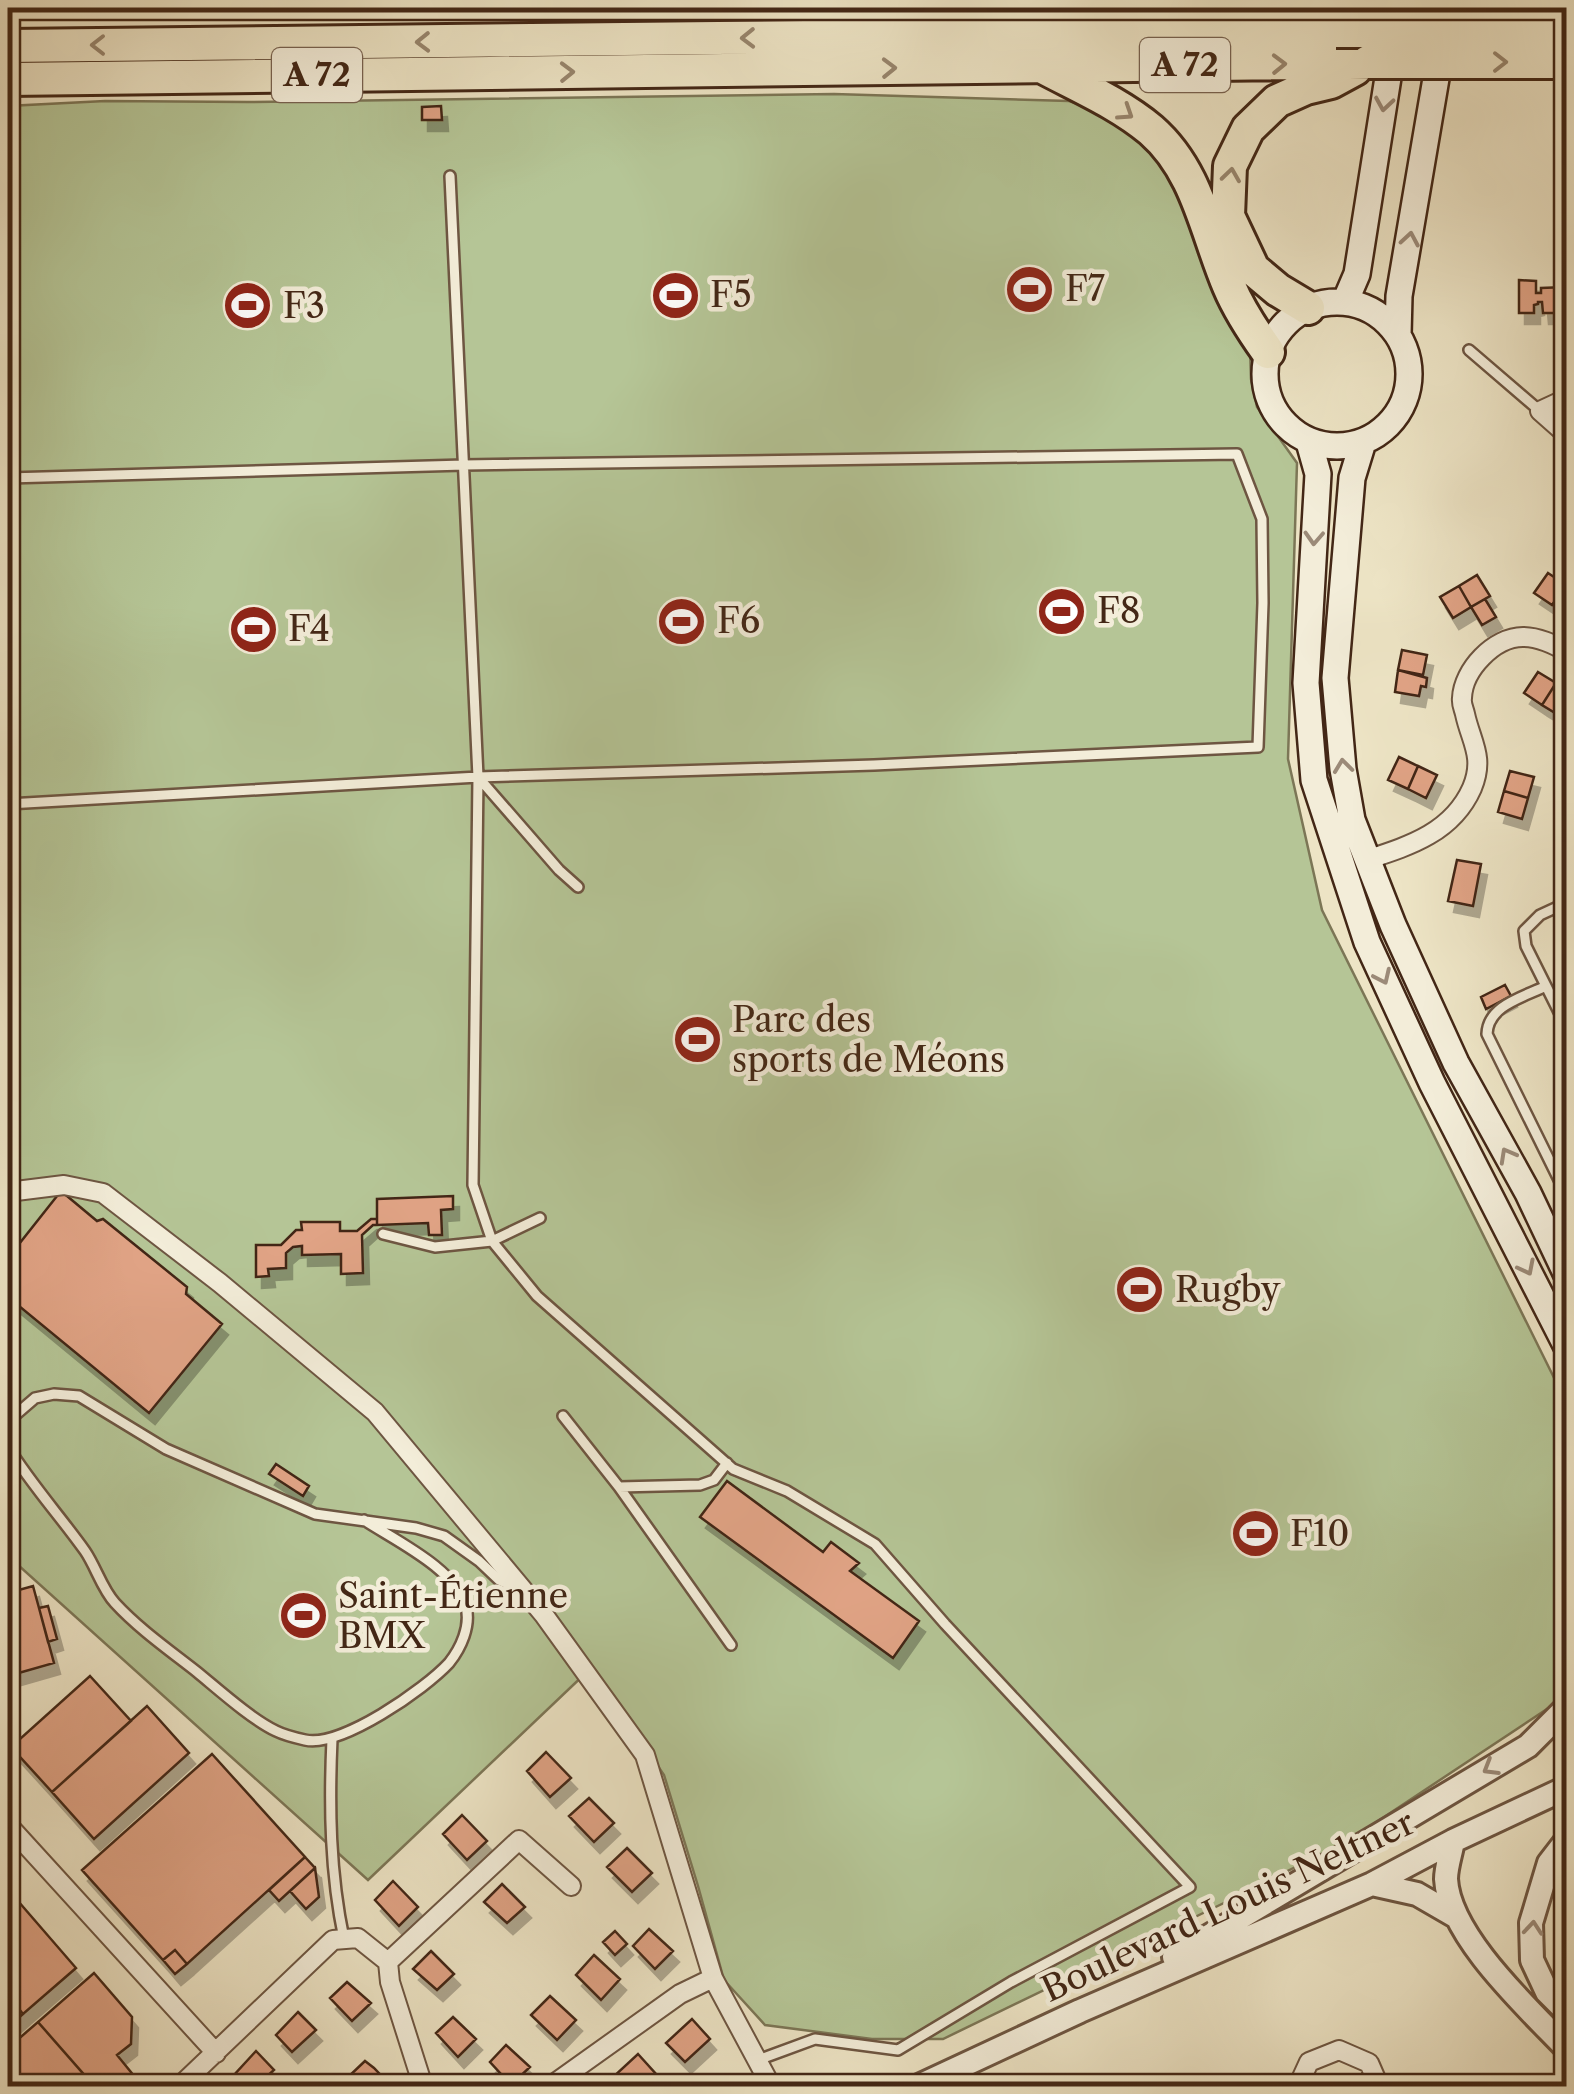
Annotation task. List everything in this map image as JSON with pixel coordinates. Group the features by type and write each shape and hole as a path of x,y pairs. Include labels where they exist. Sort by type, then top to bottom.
{"highway":[{"path":"1138,33 1183,8"},
{"name":"A 72","path":"8,79 1041,66 1566,31"},
{"name":"A 72","path":"8,46 1138,33 1333,47 1368,62 1566,62"},
{"path":"1308,308 1252,269 1228,216 1230,166 1248,130 1277,100 1331,82 1368,62"},
{"path":"1041,66 1122,109 1153,132 1184,169 1200,203 1228,286 1268,352"}],"main road":[{"path":"1345,302 1357,274 1399,8"},
{"path":"1398,335 1398,296 1448,8"},
{"path":"1326,302 1345,302 1384,319 1398,335 1407,355 1410,376 1406,397 1381,432 1363,442 1327,446 1309,442 1276,414 1267,395 1264,373 1268,352 1291,318 1326,302"},
{"path":"1309,442 1318,474 1306,683 1314,780 1366,942 1432,1083 1566,1345"},
{"path":"1363,442 1352,478 1335,678 1352,820 1393,925 1456,1063 1566,1273"}],"street":[{"path":"1566,399 1540,412 1566,434"},
{"path":"1366,860 1419,842 1449,822 1472,788 1479,754 1462,698 1472,668 1495,646 1522,637 1555,645 1566,652"},
{"path":"8,1192 64,1185 103,1193 191,1260 375,1412 525,1592 644,1755 713,1978 771,2086"},
{"path":"1080,2012 1528,1746 1566,1708"},
{"name":"Boulevard Louis Neltner","path":"919,2086 1372,1884 1566,1788"},
{"path":"8,1824 216,2053"},
{"path":"388,1962 519,1840 571,1886"},
{"path":"1453,1841 1446,1878 1455,1916 1497,1975 1566,2048"},
{"path":"1566,1841 1549,1862 1531,1924 1532,1960 1547,1992 1566,2011"},
{"path":"1372,1884 1416,1894 1455,1916"},
{"path":"180,2086 334,1940 358,1938 388,1962 390,1982 423,2086"},
{"path":"551,2086 680,1994 713,1978"},
{"path":"1298,2086 1309,2062 1340,2050 1370,2063 1378,2086"}],"lane":[{"path":"450,176 478,777 473,1185 492,1241 537,1296 734,1469 786,1491 875,1544 1190,1887 1010,1982 898,2050 815,2039 758,2060"},
{"path":"1468,350 1540,412"},
{"path":"8,478 464,465 1237,454 1262,519 1258,747 478,777 8,804"},
{"path":"478,777 578,887"},
{"path":"1566,903 1540,915 1524,932 1526,946 1566,1026"},
{"path":"1546,986 1500,1008 1492,1015 1487,1034 1566,1194"},
{"path":"383,1234 435,1247 492,1241 540,1218"},
{"path":"8,1426 35,1398 54,1394 80,1396 166,1449 315,1514 416,1528 444,1536 499,1580 525,1592"},
{"path":"563,1416 620,1487 731,1645"},
{"path":"8,1448 86,1552 112,1600 276,1731 310,1741 332,1739 358,1728 413,1693 450,1662 466,1633 467,1610 458,1588 445,1572 364,1520"},
{"path":"620,1487 700,1485 714,1480 727,1463"},
{"path":"332,1739 329,1792 335,1896 344,1939"}],"green space":[{"name":"Parc des sports de Méons","path":"834,94 1069,101 1107,113 1144,139 1172,172 1250,348 1257,407 1297,463 1288,759 1322,910 1566,1402 1566,1690 1553,1705 1351,1839 943,2039 872,2039 765,2025 724,1980 664,1775 591,1668 368,1880 8,1556 8,1354 16,1351 8,1341 8,106 105,101"}],"building":[{"path":"441,106 442,120 422,120 422,107"},
{"path":"1519,280 1536,281 1536,293 1541,293 1541,288 1566,287 1566,313 1543,313 1542,302 1538,302 1534,313 1519,313"},
{"path":"1548,573 1566,585 1552,605 1534,593"},
{"path":"1477,575 1490,596 1471,607 1459,586"},
{"path":"1459,586 1471,607 1453,618 1440,597"},
{"path":"1485,599 1496,617 1482,625 1471,607"},
{"path":"1402,650 1427,655 1423,675 1398,670"},
{"path":"1398,670 1427,678 1419,696 1395,692"},
{"path":"1538,672 1556,683 1542,705 1524,693"},
{"path":"1556,683 1566,690 1566,706 1560,716 1542,705"},
{"path":"1399,757 1418,766 1408,789 1388,780"},
{"path":"1418,766 1437,775 1426,798 1408,789"},
{"path":"1510,771 1534,777 1528,798 1504,791"},
{"path":"1504,791 1528,798 1522,819 1498,812"},
{"path":"1457,860 1481,864 1473,906 1448,901"},
{"path":"1505,985 1511,996 1486,1009 1481,997"},
{"path":"61,1191 97,1221 103,1219 187,1287 186,1294 222,1324 149,1413 8,1297 8,1258"},
{"path":"453,1196 453,1209 441,1210 442,1235 429,1235 428,1223 377,1225 377,1199"},
{"path":"371,1219 377,1219 377,1225 362,1235 363,1273 341,1274 341,1254 302,1255 302,1246 286,1253 286,1268 268,1269 269,1276 256,1277 256,1245 281,1245 296,1230 302,1230 301,1222 340,1222 340,1231 357,1231"},
{"path":"276,1464 309,1486 303,1496 269,1474"},
{"path":"727,1481 823,1552 831,1542 859,1563 850,1571 919,1621 893,1658 700,1517"},
{"path":"33,1586 54,1663 8,1676 8,1593"},
{"path":"48,1606 57,1639 48,1642 39,1608"},
{"path":"90,1676 131,1721 52,1792 11,1747"},
{"path":"147,1706 189,1753 94,1839 52,1792"},
{"path":"546,1752 571,1778 550,1797 527,1771"},
{"path":"212,1754 305,1857 187,1964 175,1950 163,1960 82,1870"},
{"path":"589,1798 614,1823 594,1842 569,1816"},
{"path":"462,1815 487,1841 467,1860 443,1834"},
{"path":"627,1848 652,1873 632,1892 607,1867"},
{"path":"305,1857 315,1868 279,1901 269,1890"},
{"path":"315,1868 319,1897 306,1909 290,1891"},
{"path":"393,1881 418,1907 399,1926 375,1900"},
{"path":"502,1884 525,1907 507,1923 484,1902"},
{"path":"18,1901 76,1968 23,2014 8,1995 8,1908"},
{"path":"649,1929 673,1951 655,1969 633,1946"},
{"path":"615,1931 627,1944 615,1955 603,1942"},
{"path":"175,1950 187,1964 175,1974 163,1960"},
{"path":"431,1951 454,1974 437,1990 413,1969"},
{"path":"594,1955 620,1979 601,2000 576,1975"},
{"path":"94,1973 132,2017 131,2044 117,2055 139,2082 133,2086 94,2086 38,2022"},
{"path":"347,1982 371,2003 352,2021 330,1998"},
{"path":"8,1995 23,2014 8,2027"},
{"path":"550,1996 576,2020 557,2040 531,2015"},
{"path":"298,2012 316,2030 292,2052 276,2035"},
{"path":"453,2017 476,2039 458,2057 436,2033"},
{"path":"692,2019 710,2039 685,2062 666,2043"},
{"path":"38,2022 89,2080 82,2086 8,2086 8,2048"},
{"path":"506,2045 530,2067 511,2085 490,2062"},
{"path":"256,2051 274,2070 256,2086 245,2086 234,2075"},
{"path":"638,2054 656,2074 643,2086 619,2086 612,2078"},
{"path":"365,2061 391,2086 353,2086 346,2079"}],"place":[{"name":"F7","path":"1030,289"},
{"name":"F5","path":"675,295"},
{"name":"F3","path":"248,306"},
{"name":"F8","path":"1062,611"},
{"name":"F6","path":"682,621"},
{"name":"F4","path":"253,629"},
{"name":"Parc des sports de Méons","path":"697,1040"},
{"name":"Rugby","path":"1140,1290"},
{"name":"F10","path":"1255,1534"},
{"name":"Saint-Étienne BMX","path":"303,1616"}]}
